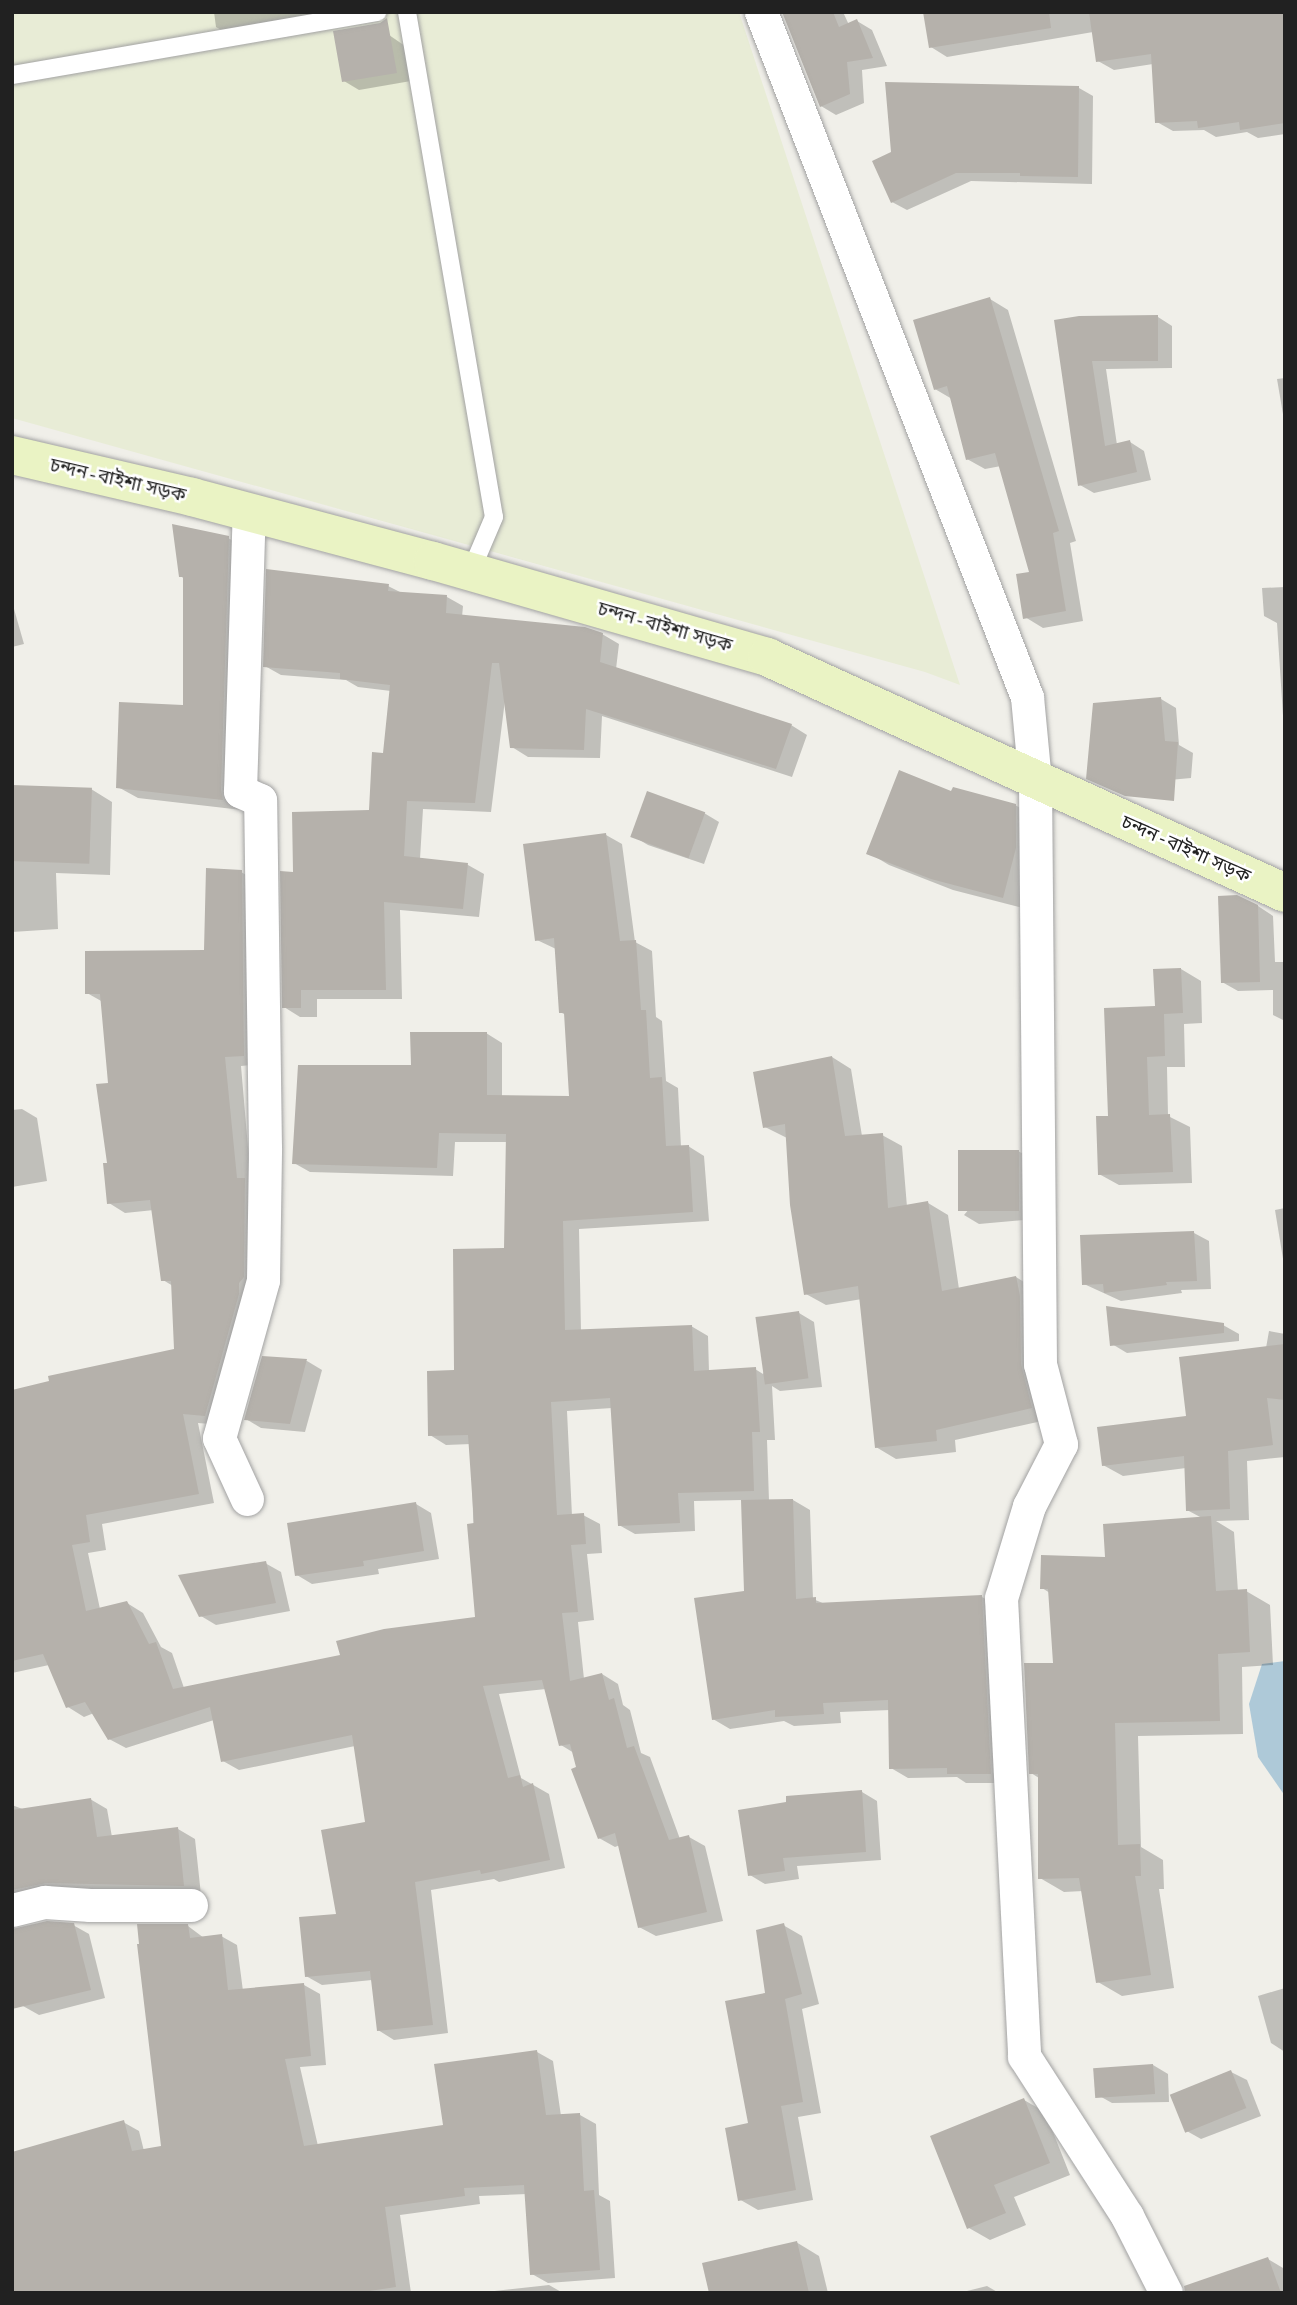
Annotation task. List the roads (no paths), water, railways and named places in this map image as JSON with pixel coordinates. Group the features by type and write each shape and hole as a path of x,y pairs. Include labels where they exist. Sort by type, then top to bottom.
{"main road":[{"name":"চন্দন - বাইশা সড়ক","path":"12,455 249,512 471,571 767,657 1285,893"}],"street":[{"path":"761,12 1027,697 1035,781 1041,1364 1061,1444 1029,1506 1001,1598 1024,2056 1127,2216 1166,2293"},
{"path":"247,1499 219,1438 263,1280 265,1148 260,800 240,791 249,512"},
{"path":"12,1910 45,1902 191,1905"}],"lane":[{"path":"12,75 379,12"},
{"path":"407,12 494,517 471,571"}],"water":[{"path":"1285,1661 1285,1796 1258,1757 1249,1704 1262,1664"}]}
